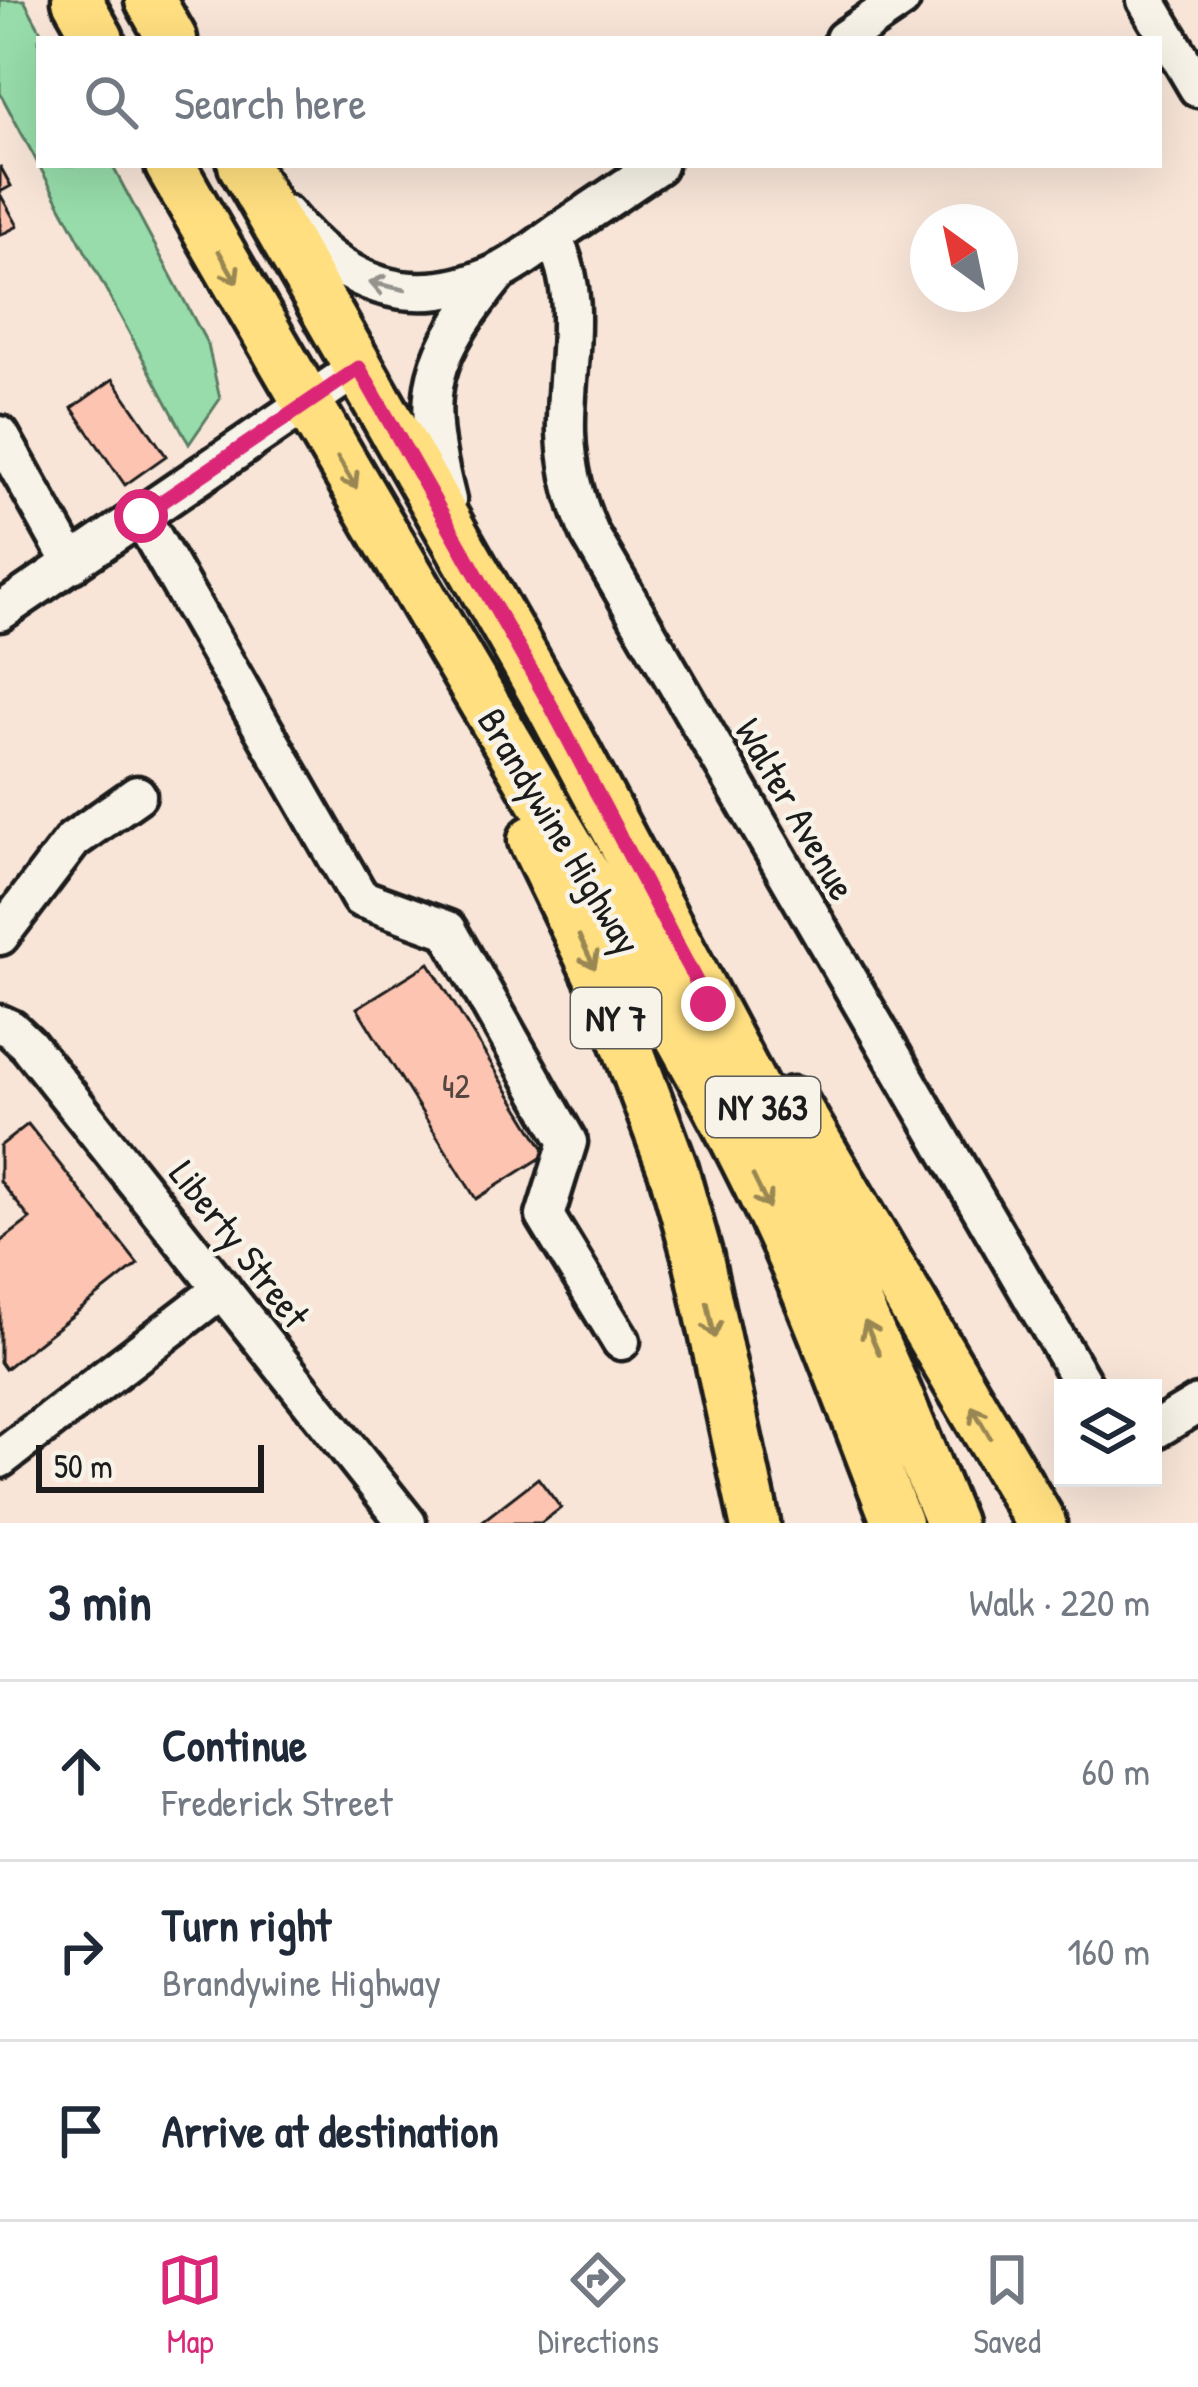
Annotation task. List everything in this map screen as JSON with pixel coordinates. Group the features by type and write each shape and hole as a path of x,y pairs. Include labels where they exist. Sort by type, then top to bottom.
{"main road":[{"path":"77,0 97,36"},
{"path":"150,0 170,36"},
{"name":"Brandywine Highway","path":"172,168 710,1092 812,1305 897,1523"},
{"name":"Brandywine Highway","path":"247,168 550,704 760,1102 817,1215 950,1523"},
{"name":"NY 7","path":"390,544 608,994 673,1168 698,1258 755,1523"},
{"name":"NY 7","path":"550,704 754,1035 1041,1523"}],"street":[{"path":"848,36 901,0"},
{"path":"1146,0 1198,88"},
{"path":"247,168 297,229 342,267 390,290 420,291 472,283 500,272 654,168"},
{"name":"Walter Avenue","path":"552,237 571,292 566,434 575,494 590,534 1080,1379"},
{"path":"457,538 434,448 434,382 455,329 500,272"},
{"path":"0,611 359,368"},
{"path":"0,435 72,564"},
{"path":"141,516 360,898 448,930 568,1142 545,1216 621,1341"},
{"path":"0,936 73,840 137,795"},
{"name":"Liberty Street","path":"0,1024 28,1045 407,1523"},
{"path":"0,1459 222,1289"},
{"path":"1162,1426 1198,1404"}],"green space":[{"path":"0,0 24,0 43,36 36,36 36,160 0,93"},
{"path":"40,168 114,168 208,345 220,399 189,444"}],"building":[{"path":"0,166 11,186 0,192"},
{"path":"0,194 18,226 0,235"},
{"path":"113,379 166,456 125,485 72,408"},
{"path":"429,963 547,1154 476,1199 357,1008"},
{"path":"28,1124 138,1264 5,1369 0,1362 0,1242 30,1219 0,1181 0,1146"},
{"path":"538,1478 561,1508 541,1523 480,1523"}],"route":[{"path":"141,516 359,368 550,704 708,1004"}]}
